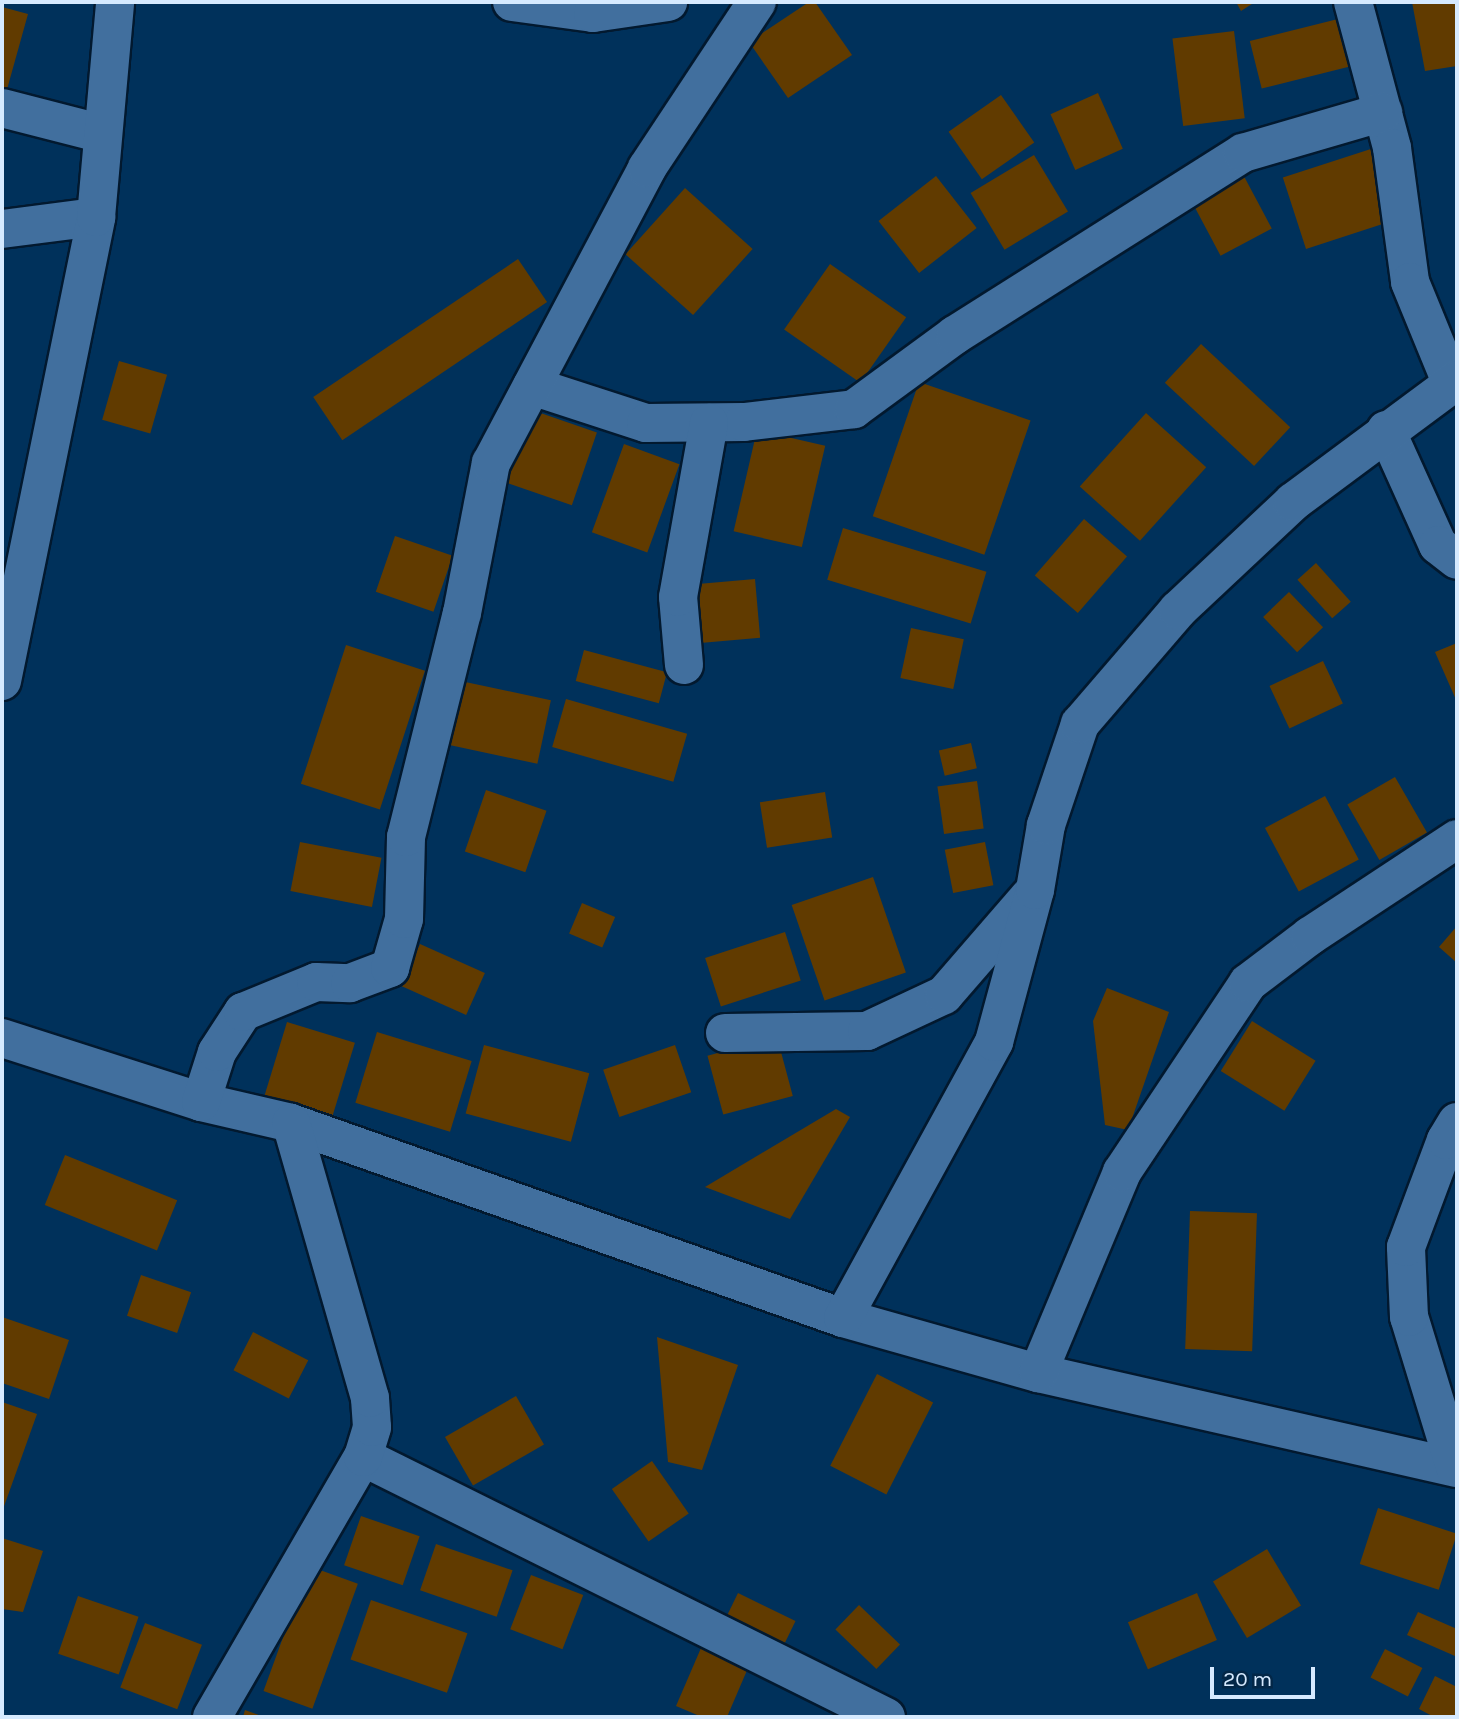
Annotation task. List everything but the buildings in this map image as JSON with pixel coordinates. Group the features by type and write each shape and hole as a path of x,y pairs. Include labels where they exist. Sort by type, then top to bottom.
{"street":[{"path":"2,681 96,217 116,2"},
{"path":"512,2 593,13 668,2"},
{"path":"201,1102 217,1052 243,1012 316,982 351,983 390,968 404,919 405,837 462,612 491,463 647,168 757,2"},
{"path":"843,1318 994,1042 1035,890 1046,825 1080,724 1178,610 1293,502 1454,381 1410,282 1392,148 1353,2"},
{"path":"2,108 103,134"},
{"path":"532,386 646,423 709,423 853,409 955,335 1243,153 1383,112"},
{"path":"2,229 96,217"},
{"path":"684,665 678,597 709,423"},
{"path":"1386,430 1438,545 1457,560"},
{"path":"1038,1373 1122,1172 1248,983 1457,839"},
{"path":"725,1033 867,1031 878,1026 944,995 1035,890"},
{"path":"2,1038 201,1102 291,1123 843,1318 1038,1373 1456,1468"},
{"path":"1456,1468 1409,1317 1406,1247 1446,1140 1457,1122"},
{"path":"212,1717 363,1457 372,1427 370,1398 291,1123"},
{"path":"363,1457 886,1717"}]}
